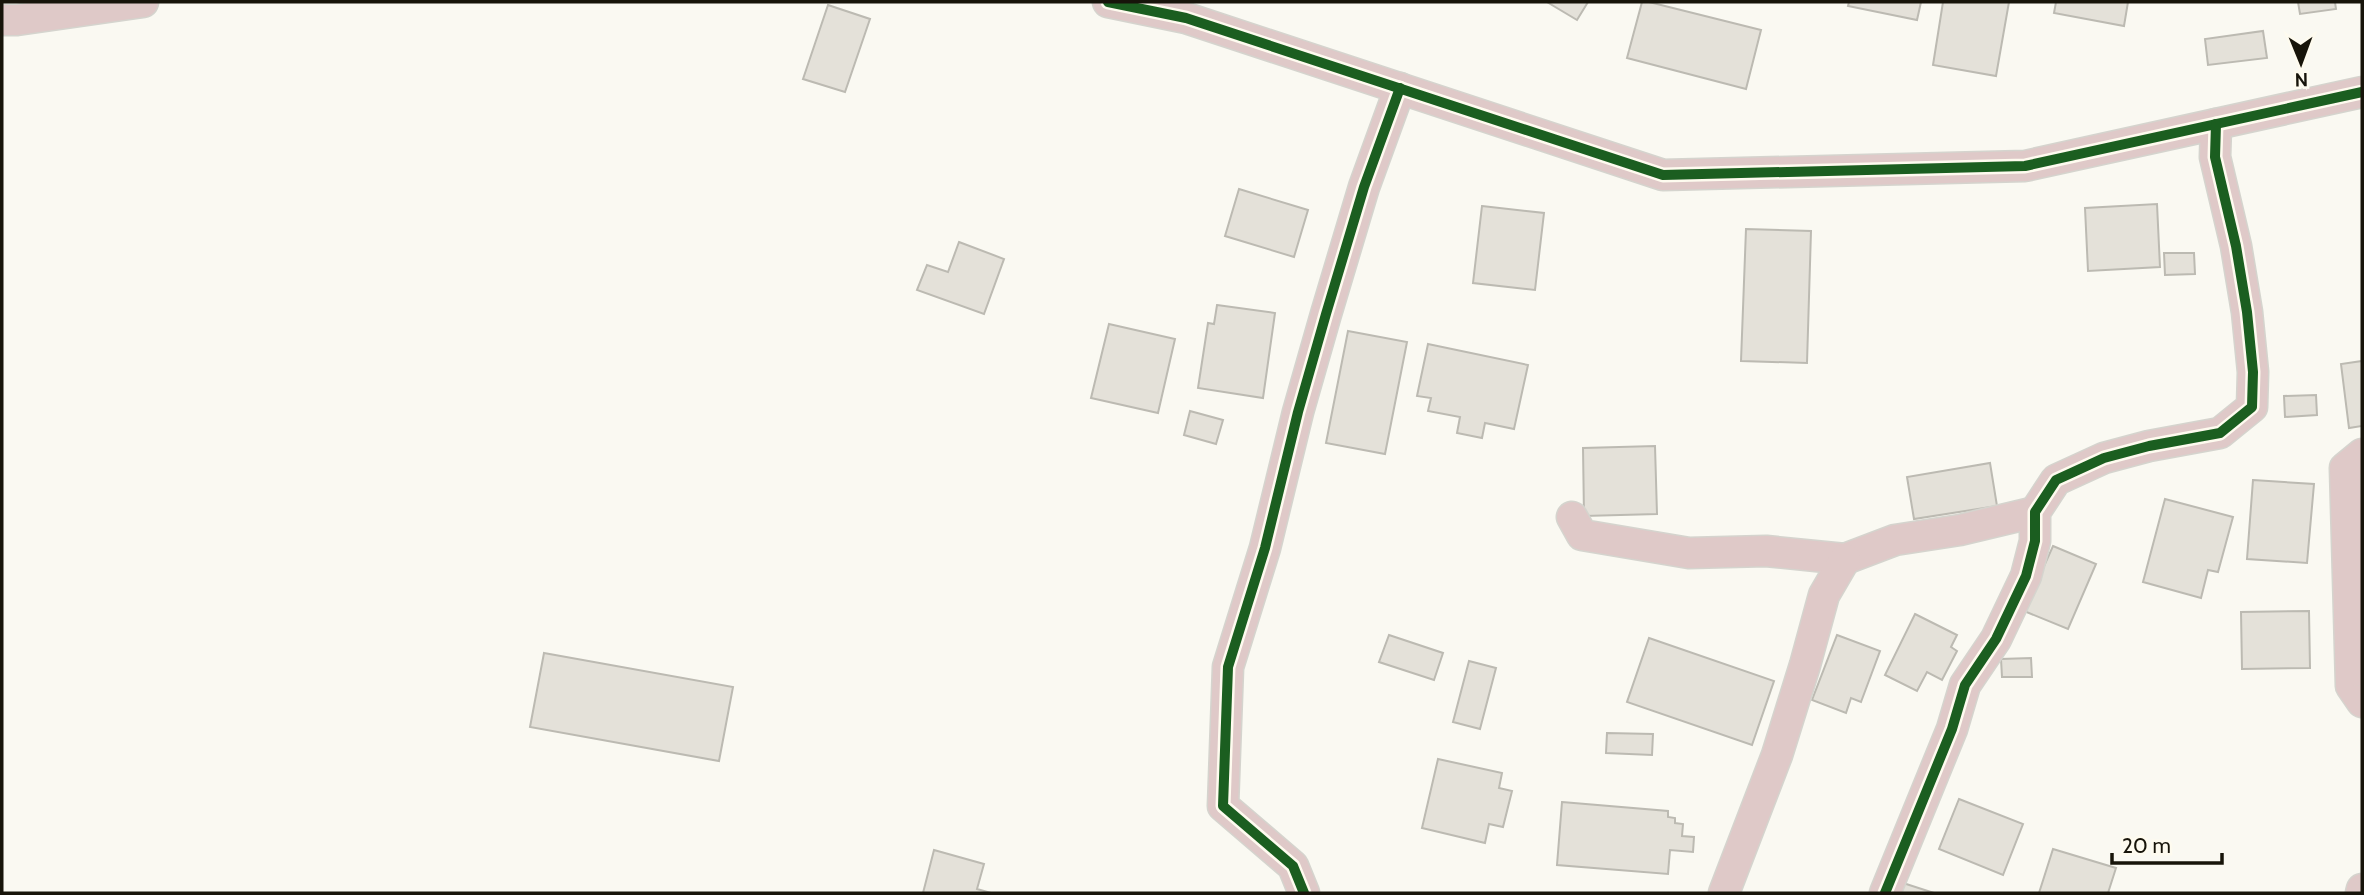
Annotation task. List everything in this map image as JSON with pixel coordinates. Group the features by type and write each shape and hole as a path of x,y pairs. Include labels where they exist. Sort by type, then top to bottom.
{"street":[{"path":"2,20 144,2"},
{"path":"1108,2 1186,18 1663,176 2025,166 2362,92"},
{"path":"1304,893 1293,866 1223,806 1227,667 1265,548 1298,412 1341,263 1364,187 1400,88"},
{"path":"1885,893 1952,729 1965,685 1996,639 2026,576 2035,541 2035,512 2056,480 2104,458 2149,446 2220,433 2252,407 2253,372 2248,312 2215,157 2216,124"},
{"path":"2362,454 2345,468 2351,686 2362,702"},
{"path":"1572,517 1581,535 1689,553 1766,551 1845,559 1895,540 1960,530 2035,512"},
{"path":"1724,893 1777,755 1824,595 1845,559"}],"building":[{"path":"1547,2 1588,2 1577,20"},
{"path":"1642,2 1761,30 1746,89 1627,58"},
{"path":"1849,2 1921,2 1917,20 1848,6"},
{"path":"1943,2 2009,2 1996,76 1933,65"},
{"path":"2056,2 2128,2 2124,26 2054,13"},
{"path":"2298,2 2335,2 2336,9 2300,14"},
{"path":"828,5 870,19 845,92 803,79"},
{"path":"2263,31 2267,58 2208,65 2205,39"},
{"path":"1239,189 1308,210 1294,257 1225,236"},
{"path":"2157,204 2160,267 2088,271 2085,208"},
{"path":"1482,206 1544,213 1535,290 1473,283"},
{"path":"1746,229 1811,231 1807,363 1741,361"},
{"path":"959,242 1004,259 984,314 917,290 927,265 948,272"},
{"path":"2164,253 2194,253 2195,274 2165,275"},
{"path":"1217,305 1275,313 1263,398 1198,388 1208,323 1214,324"},
{"path":"1109,324 1175,339 1158,413 1091,398"},
{"path":"1348,331 1407,342 1385,454 1326,443"},
{"path":"1428,344 1528,365 1514,429 1485,423 1482,438 1457,433 1460,417 1428,411 1431,398 1417,396"},
{"path":"2362,361 2362,426 2349,428 2341,364"},
{"path":"2316,395 2317,415 2285,417 2284,396"},
{"path":"1190,411 1223,420 1216,444 1184,435"},
{"path":"1655,446 1657,514 1584,516 1583,448"},
{"path":"1990,463 1997,506 1914,519 1907,477"},
{"path":"2253,480 2314,484 2307,563 2247,559"},
{"path":"2165,499 2233,517 2218,572 2208,570 2201,598 2143,582"},
{"path":"2053,546 2096,564 2068,629 2024,611"},
{"path":"2309,611 2310,668 2242,669 2241,612"},
{"path":"1915,614 1957,635 1951,647 1957,651 1942,680 1927,672 1917,691 1885,675"},
{"path":"1389,635 1443,653 1434,680 1379,662"},
{"path":"1837,635 1880,651 1861,702 1851,698 1846,713 1812,700"},
{"path":"1649,638 1774,681 1752,745 1627,702"},
{"path":"544,653 733,687 719,761 530,727"},
{"path":"2031,658 2032,677 2002,677 2001,659"},
{"path":"1469,661 1496,668 1480,729 1453,722"},
{"path":"1607,733 1653,734 1652,755 1606,753"},
{"path":"1438,759 1502,773 1499,788 1512,791 1503,827 1489,824 1485,843 1422,828"},
{"path":"1959,799 2023,824 2003,875 1939,849"},
{"path":"1562,802 1668,811 1668,817 1675,818 1675,823 1683,824 1682,836 1694,837 1693,852 1670,850 1668,874 1557,865"},
{"path":"2053,849 2116,868 2108,893 2039,893"},
{"path":"934,850 984,864 977,889 991,893 923,893"},
{"path":"1900,882 1934,893 1897,893"}],"cycle path":[{"path":"1108,2 1186,18 1663,175 2025,166 2362,92"},
{"path":"1304,893 1293,866 1223,806 1228,667 1265,548 1298,412 1326,314 1364,187 1400,88"},
{"path":"1885,893 1952,729 1965,685 1996,639 2026,576 2035,541 2035,512 2056,480 2104,458 2149,446 2220,433 2252,407 2253,372 2247,312 2236,246 2215,157 2216,124"}]}
